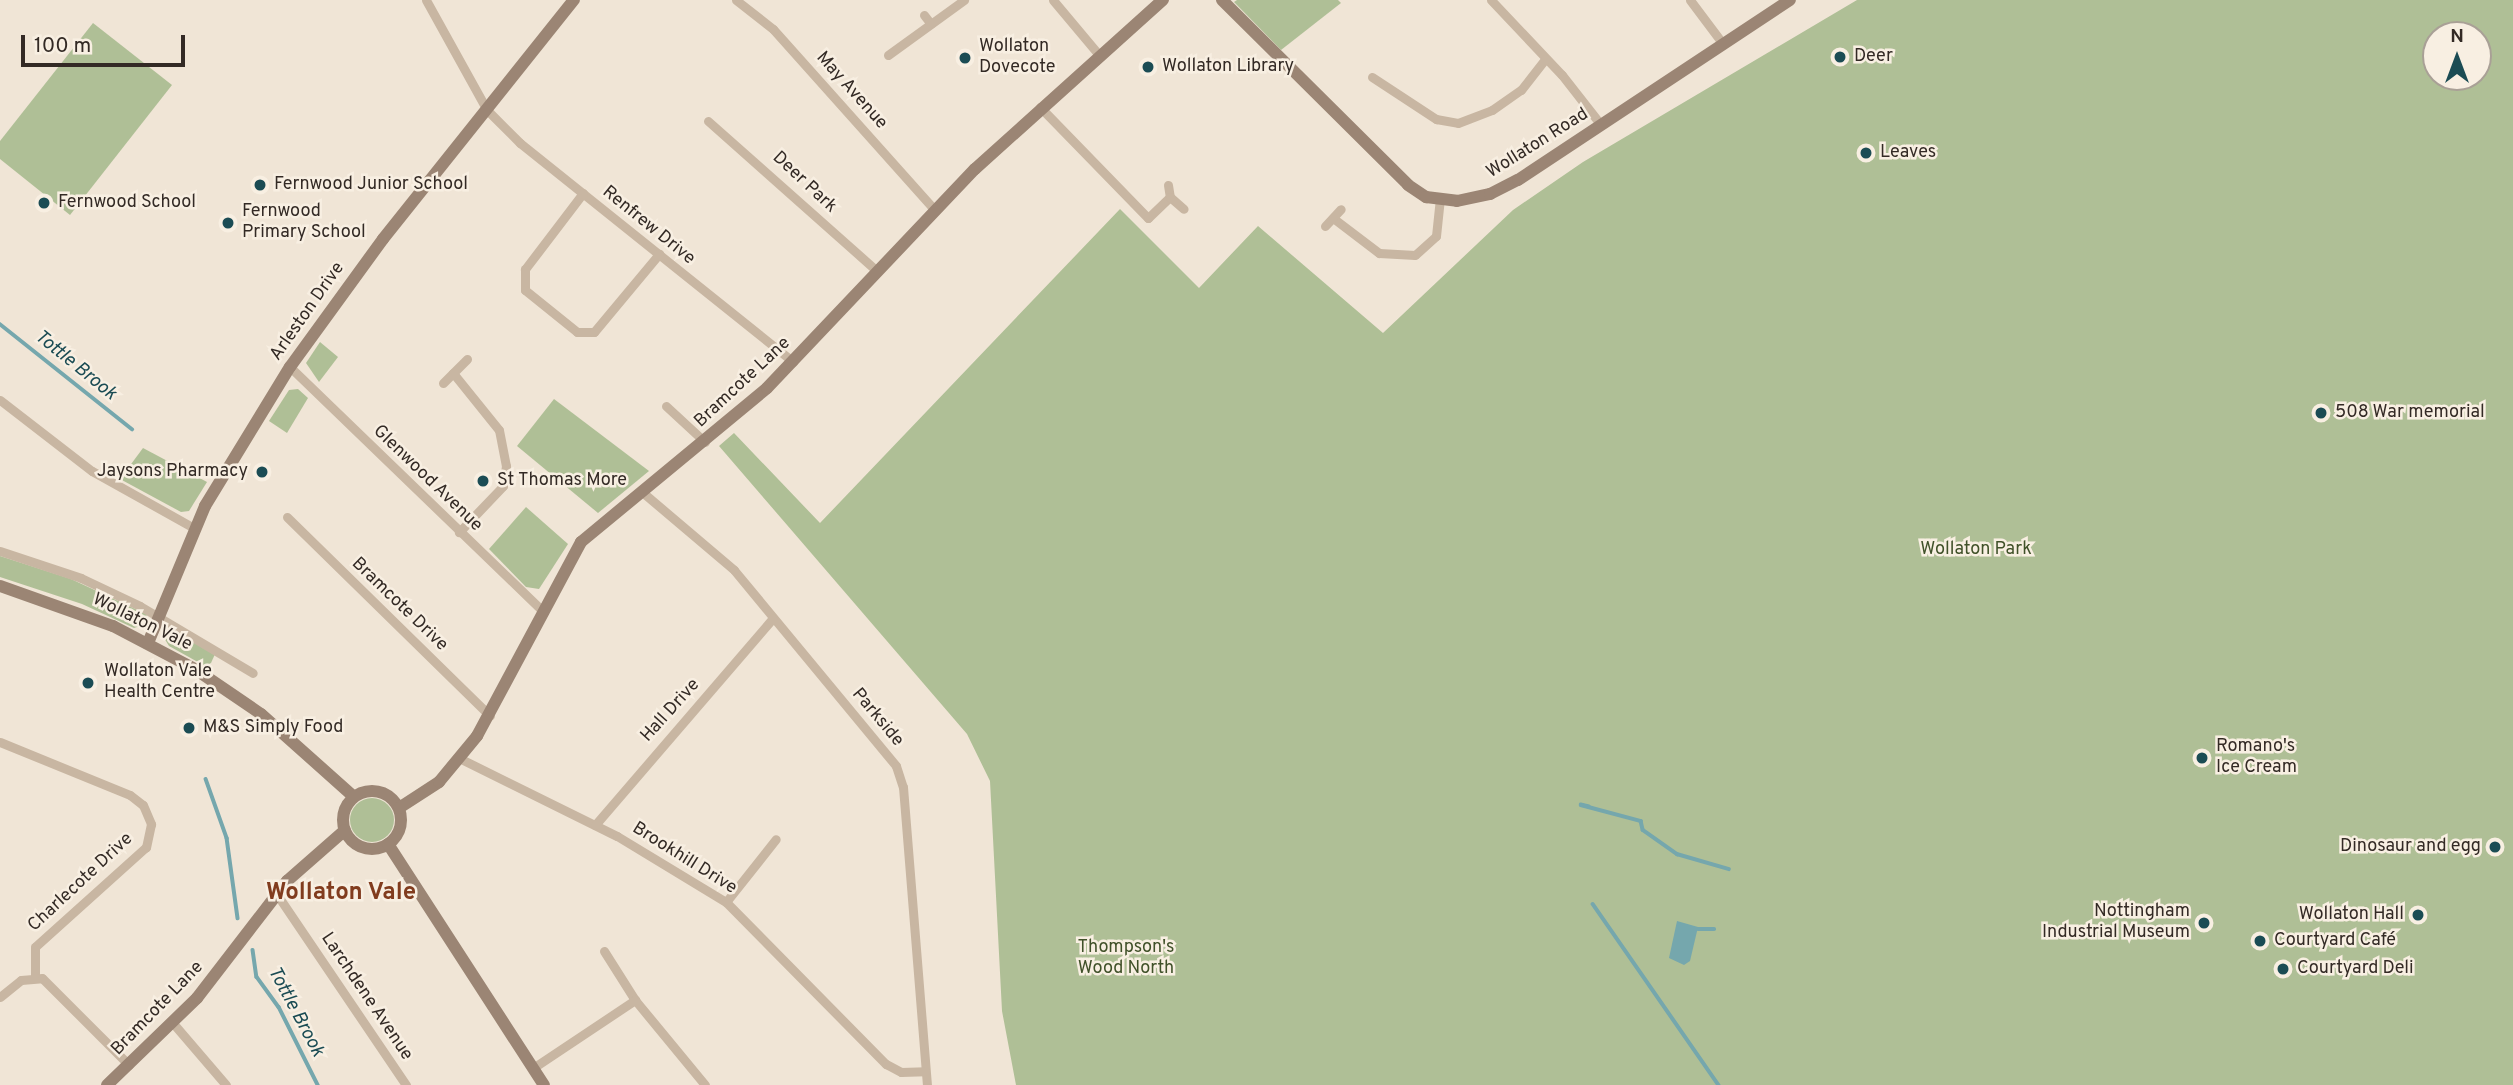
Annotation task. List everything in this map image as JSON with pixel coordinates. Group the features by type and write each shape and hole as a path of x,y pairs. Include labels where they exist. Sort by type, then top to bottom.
{"street":[{"name":"Renfrew Drive","path":"426,0 487,110 520,143 793,362"},
{"name":"Arleston Drive","path":"148,643 194,528 290,367 383,239 574,0"},
{"name":"May Avenue","path":"736,0 773,29 935,210"},
{"path":"888,55 931,24 953,13 964,0"},
{"path":"1053,0 1099,55"},
{"name":"Bramcote Lane","path":"400,808 432,788 461,759 490,716 570,555 640,491 705,442 793,362 935,210 1040,107 1153,4 1163,0"},
{"name":"Wollaton Road","path":"1222,0 1408,185 1440,200 1474,199 1504,188 1790,0"},
{"path":"1491,0 1601,125"},
{"path":"1690,0 1723,44"},
{"path":"924,15 931,24"},
{"path":"1373,77 1436,119 1458,123 1492,110 1521,90 1545,59"},
{"path":"1040,107 1137,212 1148,218 1170,197"},
{"name":"Deer Park","path":"708,121 877,271"},
{"path":"1168,184 1170,197 1184,209"},
{"path":"583,193 525,269 525,290 577,332 594,332 659,254"},
{"path":"1333,218 1379,253 1415,255 1436,236 1440,200"},
{"path":"1325,226 1341,209"},
{"path":"443,383 467,359"},
{"name":"Glenwood Avenue","path":"290,367 544,612"},
{"path":"453,373 499,430 506,466 503,486 459,532"},
{"path":"0,400 100,476 194,528"},
{"path":"667,405 705,442"},
{"name":"Parkside","path":"640,491 719,555 901,776 927,1085"},
{"name":"Bramcote Drive","path":"287,517 490,716"},
{"name":"Wollaton Vale","path":"0,551 81,578 159,616 253,673"},
{"name":"Wollaton Vale","path":"0,586 67,606 148,643 261,714 352,796"},
{"name":"Hall Drive","path":"595,825 772,619"},
{"name":"Charlecote Drive","path":"0,742 130,795 143,805 151,824 146,847 35,947 35,976"},
{"name":"Brookhill Drive","path":"461,759 595,825 726,902 887,1065 901,1072 925,1071"},
{"path":"377,795 400,808 401,827 388,844 365,845 345,831 342,816 352,796 377,795"},
{"name":"Bramcote Lane","path":"107,1085 216,976 276,893 345,831"},
{"path":"726,902 776,839"},
{"path":"388,844 544,1085"},
{"name":"Larchdene Avenue","path":"276,893 406,1085"},
{"path":"604,951 635,1000 705,1085"},
{"path":"0,998 35,976 47,982 128,1065"},
{"path":"533,1068 635,1000"},
{"path":"172,1022 226,1085"}],"green space":[{"path":"1338,0 1341,3 1281,50 1234,2"},
{"name":"Wollaton Park","path":"1857,0 2513,0 2513,1085 1016,1085 1002,1011 990,781 967,734 719,446 734,433 820,523 1120,209 1199,288 1258,226 1383,333 1513,210 1583,162"},
{"path":"93,23 172,85 70,215 0,159 0,141"},
{"path":"320,342 338,357 319,382 306,363"},
{"path":"298,389 308,398 287,433 269,421 289,390"},
{"path":"554,399 649,471 598,513 517,446"},
{"path":"143,448 207,482 189,511 181,512 120,479"},
{"path":"526,507 568,544 539,589 526,587 489,549"},
{"path":"0,556 71,579 146,614 149,623 134,628 82,604 0,577"},
{"path":"169,627 215,654 211,663 205,666 169,646 161,633"},
{"path":"372,798 387,805 394,820 387,835 372,842 357,835 350,820 357,805"}],"water":[{"path":"1677,921 1698,927 1690,961 1684,965 1669,958"}],"waterway":[{"name":"Tottle Brook","path":"0,324 132,429"},
{"name":"Tottle Brook","path":"206,779 227,838 238,918"},
{"path":"1589,807 1581,805 1641,821 1643,830 1677,854 1729,869"},
{"path":"1593,904 1719,1085"},
{"path":"1698,929 1714,929"},
{"name":"Tottle Brook","path":"253,950 257,977 279,1007 318,1085"}],"place":[{"name":"Deer","path":"1840,57"},
{"name":"Wollaton Dovecote","path":"965,58"},
{"name":"Wollaton Library","path":"1148,67"},
{"name":"Leaves","path":"1866,153"},
{"name":"Fernwood Junior School","path":"260,185"},
{"name":"Fernwood School","path":"44,203"},
{"name":"Fernwood Primary School","path":"228,223"},
{"name":"508 War memorial","path":"2321,413"},
{"name":"Jaysons Pharmacy","path":"262,472"},
{"name":"St Thomas More","path":"483,481"},
{"name":"Wollaton Vale Health Centre","path":"88,683"},
{"name":"M&S Simply Food","path":"189,728"},
{"name":"Romano's Ice Cream","path":"2202,758"},
{"name":"Dinosaur and egg","path":"2495,847"},
{"name":"Wollaton Hall","path":"2418,915"},
{"name":"Nottingham Industrial Museum","path":"2204,923"},
{"name":"Courtyard Café","path":"2260,941"},
{"name":"Courtyard Deli","path":"2283,969"}],"district":[{"name":"Wollaton Vale","path":"341,894"}],"park label":[{"name":"Thompson's Wood North","path":"1126,960"}]}
